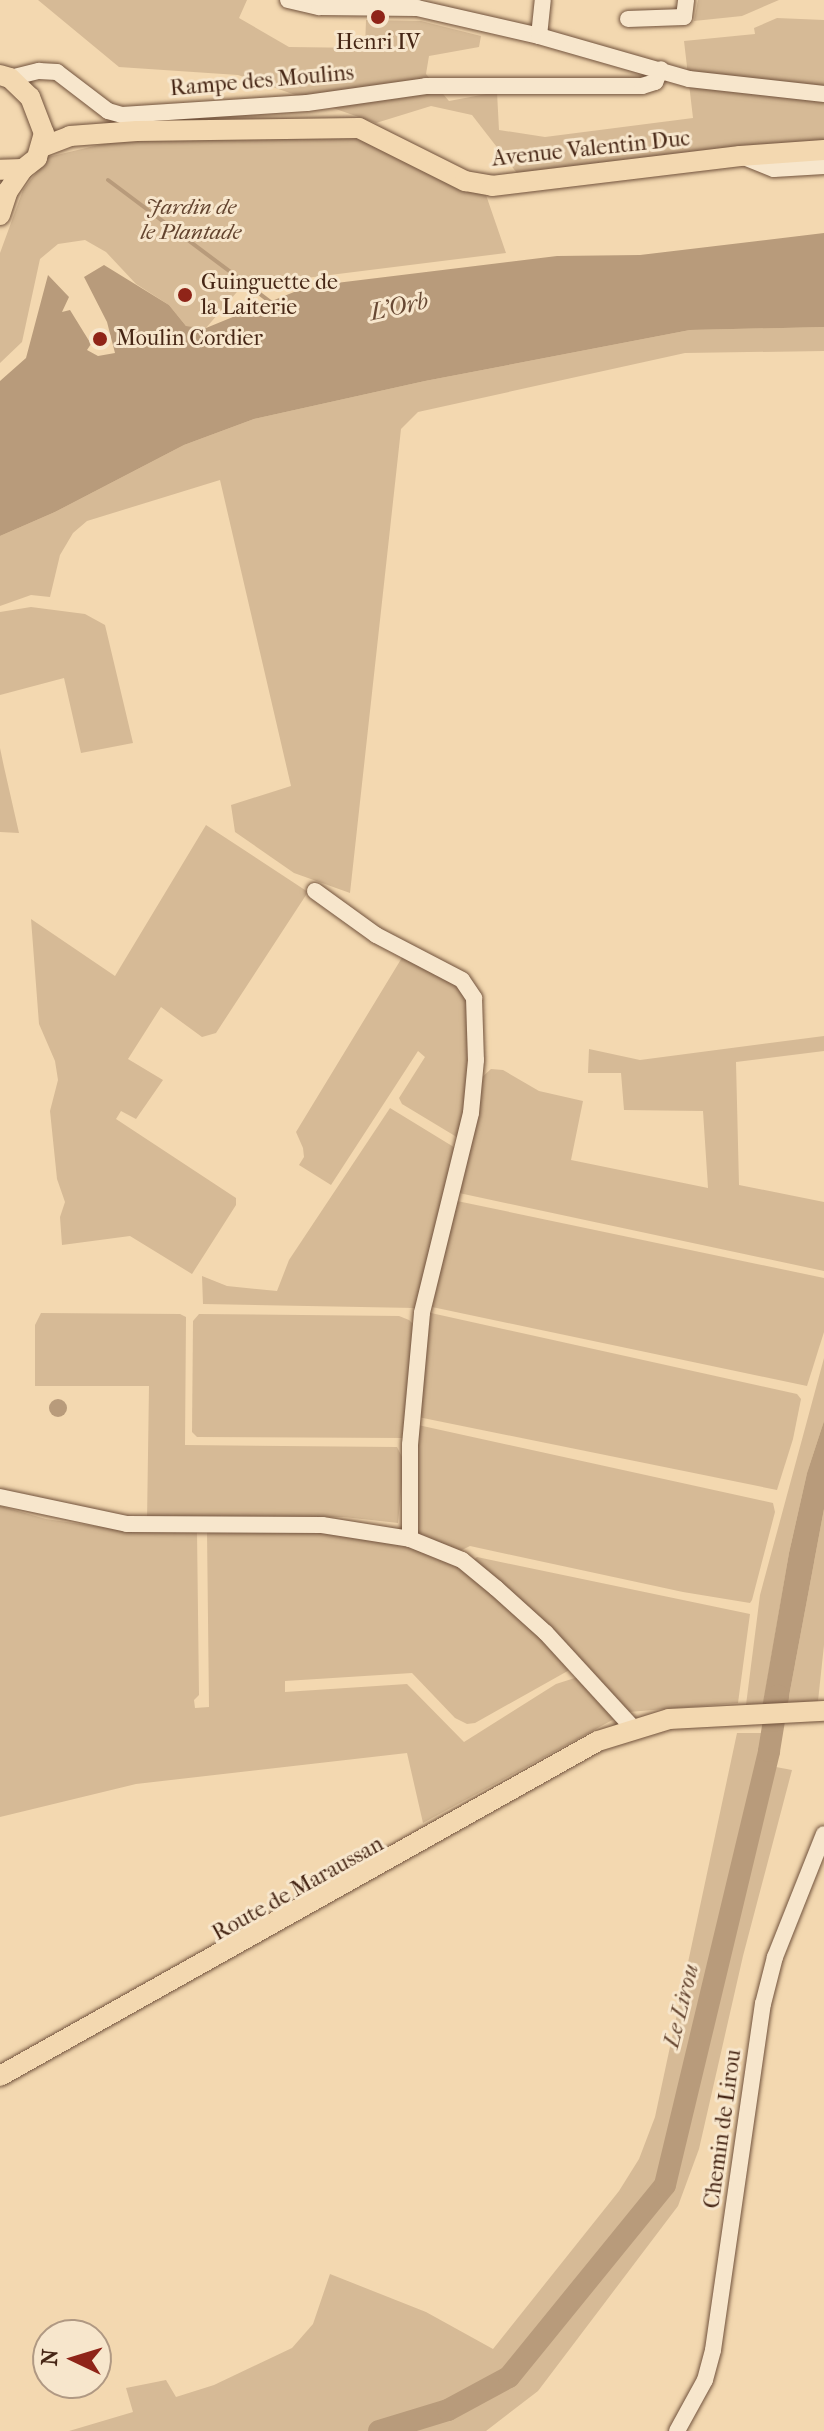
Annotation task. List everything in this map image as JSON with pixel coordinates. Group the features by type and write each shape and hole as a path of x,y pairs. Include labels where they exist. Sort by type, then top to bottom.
{"main road":[{"path":"0,215 8,179 37,158 42,147 36,109 5,76"},
{"name":"Avenue Valentin Duc","path":"36,109 66,124 137,131"},
{"name":"Avenue Valentin Duc","path":"42,147 70,136 137,131 359,128 465,181 492,186 740,156 824,150"},
{"name":"Route de Maraussan","path":"0,2076 626,1731 669,1719 816,1712"},
{"name":"Route de Maraussan","path":"0,2083 371,1871"}],"street":[{"path":"288,0 319,7 417,8 539,36 705,82 824,94"},
{"path":"539,36 543,0"},
{"path":"628,19 684,17 686,0"},
{"name":"Rampe des Moulins","path":"63,74 108,111 122,115 307,103 426,86 642,86 655,82 661,69"},
{"path":"5,76 39,71 63,74"},
{"path":"36,109 42,79 63,74"},
{"path":"740,156 774,169 824,166"},
{"path":"315,891 376,935 462,980 474,998 476,1060 471,1113 422,1313 410,1445 410,1539"},
{"path":"0,1497 127,1524 322,1525 410,1539 462,1560 496,1588 546,1633 626,1731"},
{"name":"Chemin de Lirou","path":"677,2431 705,2380 713,2350 763,2004 771,1973 824,1834"}],"green space":[{"path":"38,0 247,0 239,18 289,47 365,48 366,20 421,21 481,36 479,47 429,56 426,74 449,101 497,92 499,130 545,137 693,118 684,41 755,34 754,28 777,18 824,20 824,150 524,182 472,115 431,106 376,123 238,75 119,67"},
{"path":"698,0 779,0 742,16 694,21"},
{"name":"Jardin de le Plantade","path":"355,134 451,182 486,195 506,253 242,286 206,328 186,326 169,305 136,284 106,252 85,240 58,244 40,259 22,342 0,363 0,253 23,190 48,157 137,136"},
{"path":"824,327 824,351 685,353 418,412 401,429 350,893 294,873 235,832 231,805 291,786 220,480 87,521 73,533 60,555 50,597 31,595 0,606 0,536 55,512 184,445 254,419 425,381 690,330"},
{"path":"31,607 85,614 105,625 133,743 81,753 64,678 0,695 0,612"},
{"path":"0,748 4,767 19,833 0,832"},
{"path":"206,825 308,892 216,1033 202,1037 161,1007 128,1059 163,1080 136,1119 121,1111 116,1119 236,1198 236,1205 192,1274 130,1236 62,1245 60,1217 65,1202 57,1179 50,1111 58,1080 55,1061 39,1024 31,919 115,976"},
{"path":"403,956 459,983 477,1007 460,1139 402,1104 399,1098 425,1057 418,1051 331,1185 299,1165 304,1157 296,1132"},
{"path":"824,1036 824,1051 736,1062 739,1185 824,1202 824,1271 459,1193 481,1078 491,1069 503,1070 539,1091 583,1101 571,1160 708,1188 703,1111 624,1110 621,1073 588,1073 589,1049 640,1060"},
{"path":"390,1108 457,1149 415,1308 203,1304 202,1276 227,1286 277,1291 289,1260"},
{"path":"457,1201 824,1278 824,1332 807,1386 432,1307"},
{"path":"41,1313 180,1314 186,1317 185,1445 397,1447 404,1461 398,1523 344,1517 147,1521 149,1386 35,1386 35,1325"},
{"path":"431,1313 797,1394 801,1399 793,1439 777,1490 418,1417"},
{"path":"199,1314 399,1316 409,1320 413,1324 404,1438 197,1437 192,1432 193,1321"},
{"path":"824,1358 824,1421 807,1473 789,1553 763,1705 746,1705 760,1595"},
{"path":"418,1425 773,1503 775,1512 752,1600 750,1603 683,1592 470,1546 456,1553 418,1535 414,1516"},
{"path":"0,1506 46,1519 94,1526 142,1531 197,1530 199,1695 194,1700 195,1708 209,1707 207,1532 284,1527 398,1541 462,1567 573,1668 475,1723 467,1724 455,1718 412,1673 285,1681 285,1692 407,1684 464,1742 556,1684 581,1676 616,1718 423,1823 407,1753 136,1784 0,1817"},
{"path":"824,1509 824,1645 818,1701 787,1707"},
{"path":"477,1557 750,1614 738,1703 629,1712 526,1609 472,1561"},
{"path":"737,1733 766,1733 722,1931 733,1933 776,1767 792,1770 743,1956 699,2149 678,2206 538,2391 486,2431 69,2431 133,2412 126,2388 166,2380 176,2397 214,2385 292,2348 313,2324 330,2274 426,2312 493,2349 619,2191 639,2159 655,2117"}],"water":[{"name":"L'Orb","path":"824,233 824,327 690,330 425,381 254,419 184,445 55,512 0,536 0,381 26,358 48,275 69,297 62,312 70,310 91,344 87,350 98,356 115,353 107,322 84,277 104,265 169,305 186,326 206,328 294,292 328,284 557,256 640,255"},
{"path":"58,1399 67,1408 58,1417 49,1408"},
{"path":"824,1421 824,1509 787,1707 762,1708 789,1553 807,1473"}],"waterway":[{"path":"108,180 272,303"},
{"name":"Le Lirou","path":"379,2431 448,2410 509,2377 665,2185 769,1751 778,1696"}],"place":[{"name":"Henri IV","path":"378,17"},
{"name":"Guinguette de la Laiterie","path":"185,295"},
{"name":"Moulin Cordier","path":"100,339"}]}
